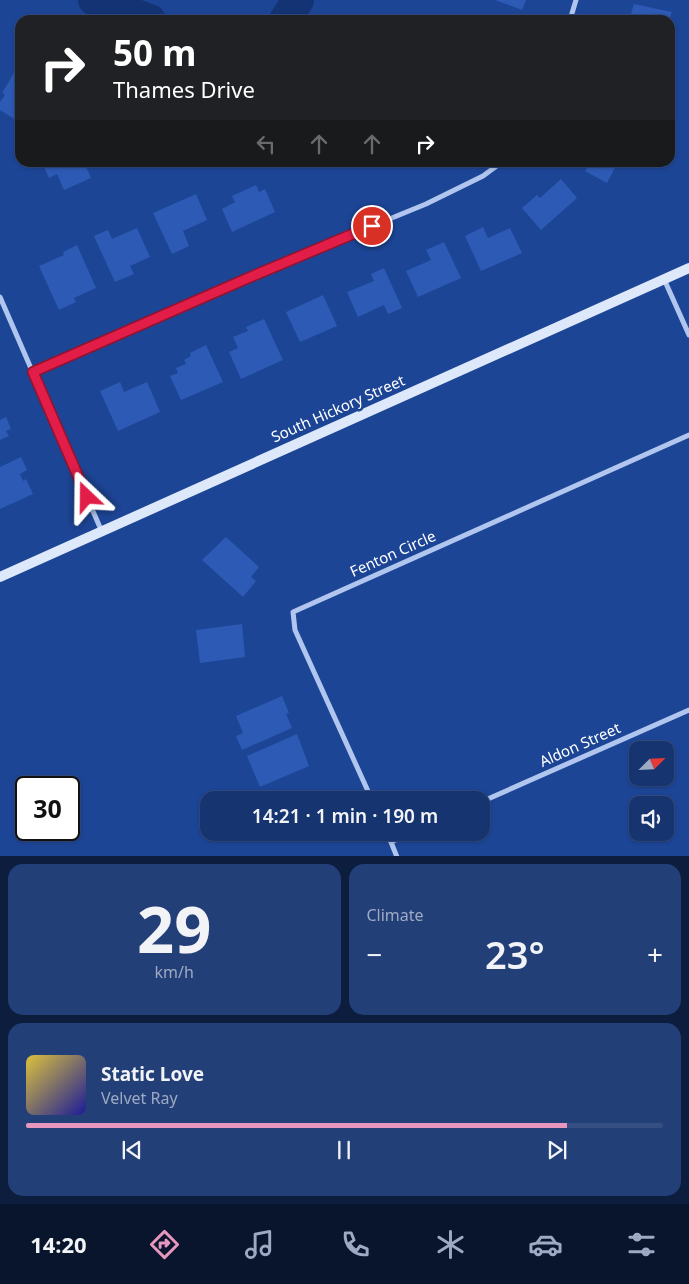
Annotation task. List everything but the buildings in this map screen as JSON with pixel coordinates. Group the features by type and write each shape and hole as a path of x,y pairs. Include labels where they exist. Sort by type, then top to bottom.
{"street":[{"path":"572,15 576,0"},
{"path":"33,372 239,281 426,204 483,176 495,167"},
{"name":"South Hickory Street","path":"0,577 102,533 689,268"},
{"path":"664,279 689,335"},
{"path":"0,296 102,533"},
{"name":"Fenton Circle","path":"368,791 295,630 293,612 689,435"},
{"name":"Aldon Street","path":"490,798 689,710"},
{"path":"391,842 397,856"}],"waterway":[{"path":"94,0 136,15"},
{"path":"288,15 298,0"}],"route":[{"path":"87,497 33,372 130,328 372,226"}]}
